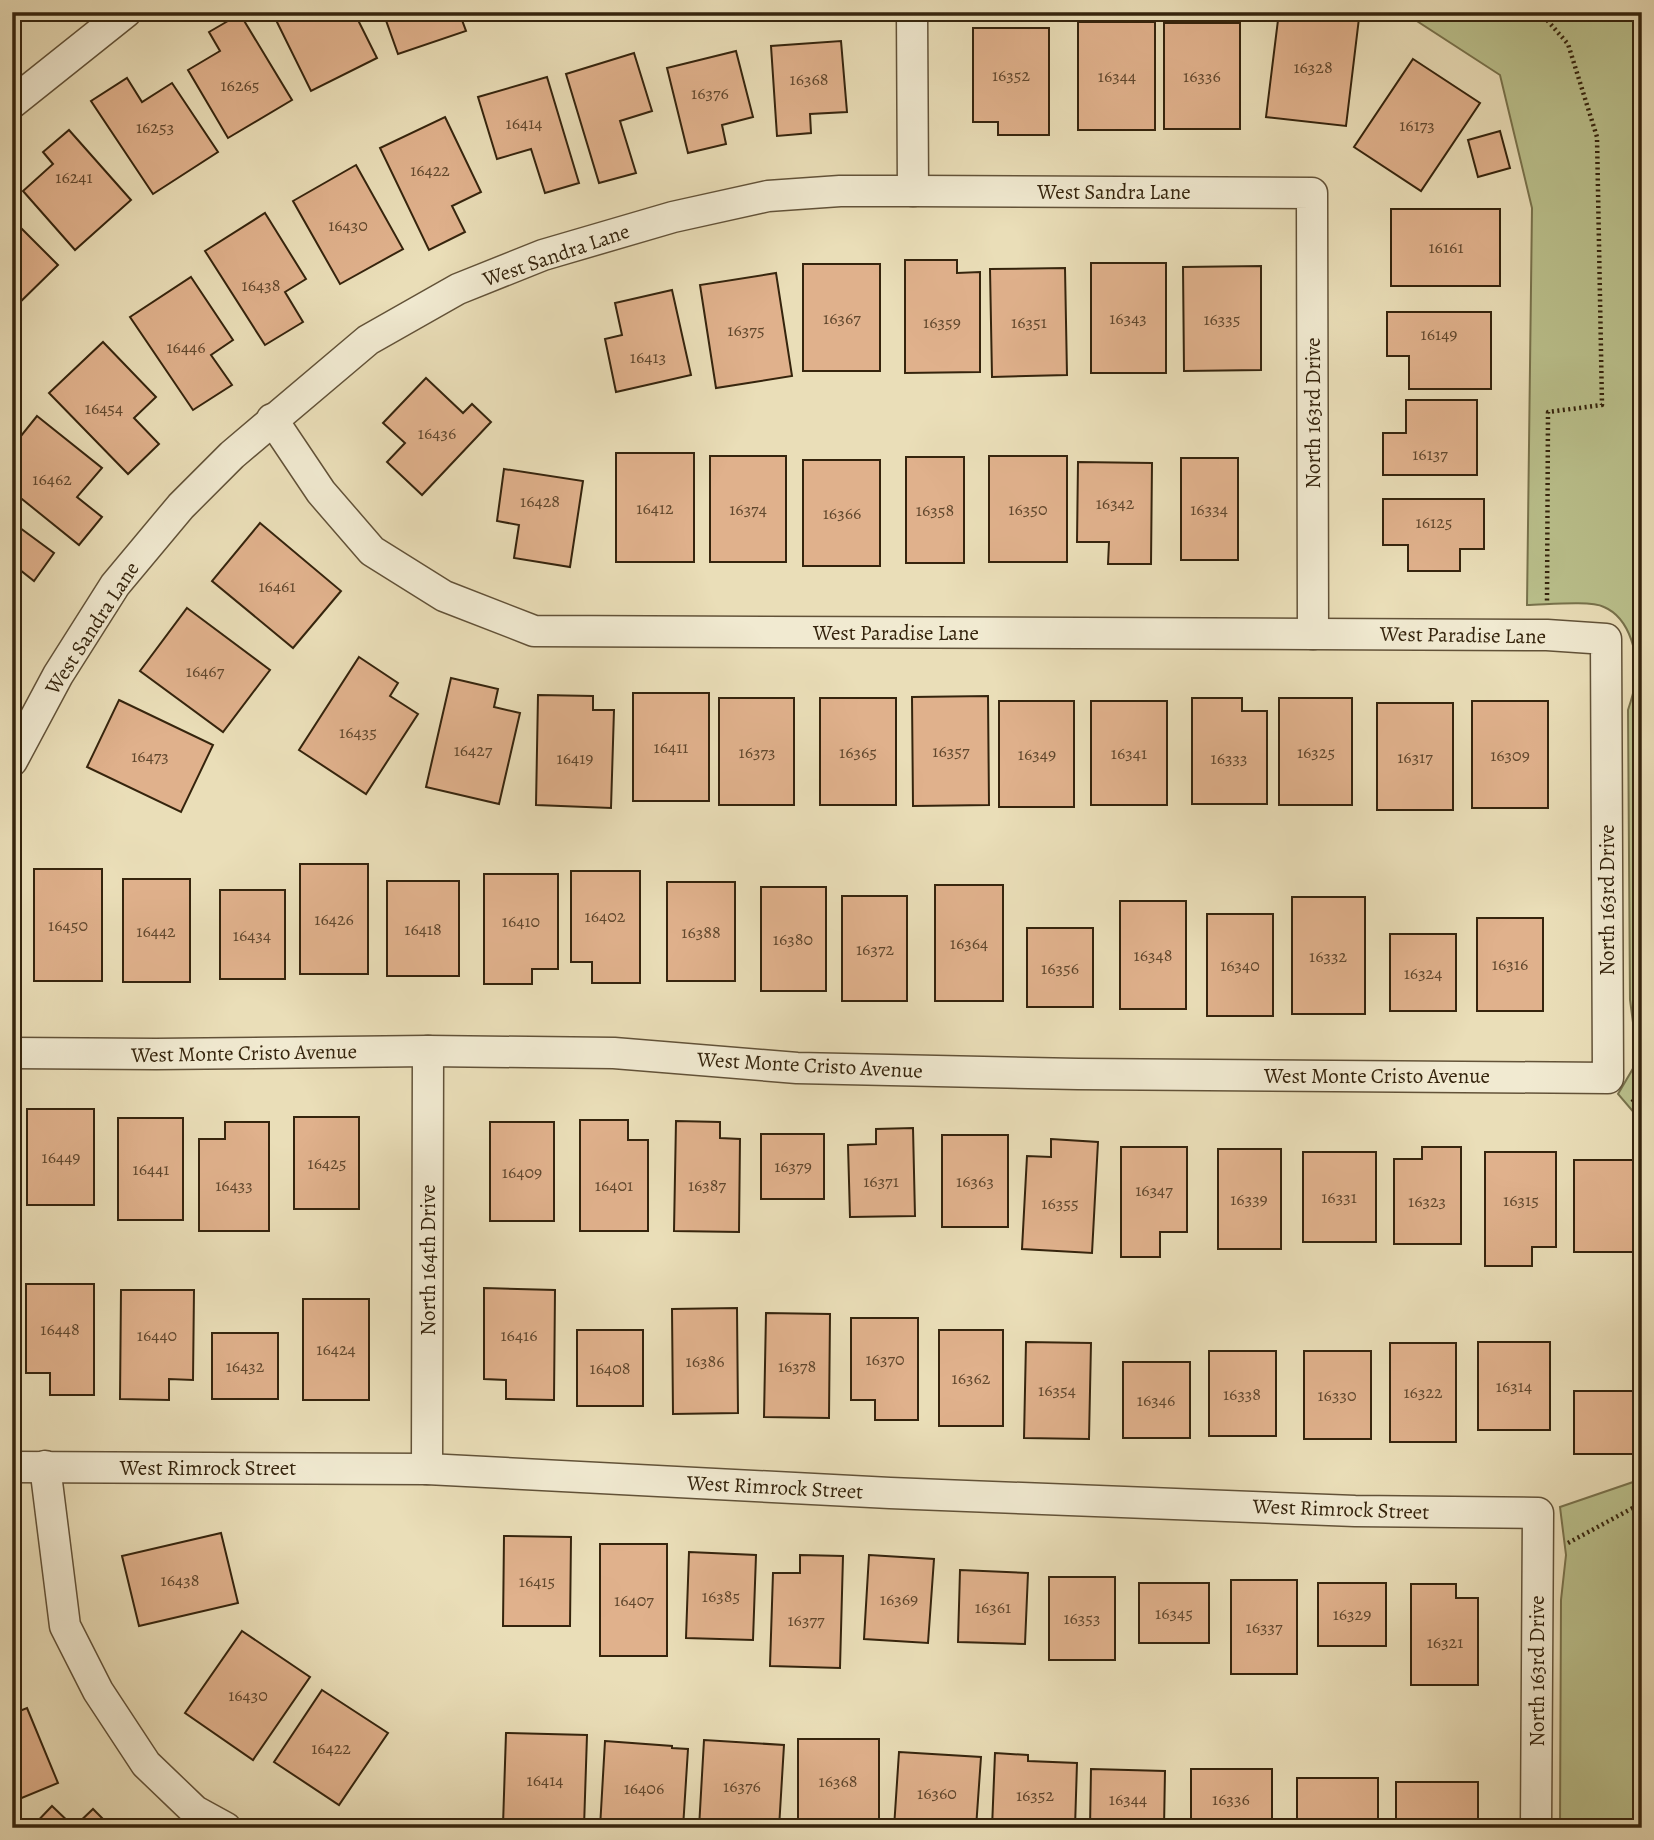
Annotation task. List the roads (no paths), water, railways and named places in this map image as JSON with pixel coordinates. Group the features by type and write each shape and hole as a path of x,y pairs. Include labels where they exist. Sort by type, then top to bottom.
{"street":[{"path":"12,103 126,12"},
{"path":"912,12 913,191"},
{"name":"West Sandra Lane","path":"12,761 58,676 115,585 181,506 272,419 368,340 458,289 543,255 673,217 768,196 840,191 1312,193"},
{"name":"North 163rd Drive","path":"1312,193 1313,634"},
{"name":"West Paradise Lane","path":"272,419 321,492 372,551 444,596 534,631 1548,635 1606,639"},
{"name":"North 163rd Drive","path":"1606,639 1608,1078"},
{"name":"North 164th Drive","path":"427,1469 428,1051"},
{"name":"West Monte Cristo Avenue","path":"12,1053 614,1053 824,1068 1078,1074 1608,1078"},
{"path":"45,1466 65,1626 98,1691 146,1764 195,1811 226,1828"},
{"name":"West Rimrock Street","path":"12,1467 427,1469 890,1493 1341,1510 1538,1513"},
{"name":"North 163rd Drive","path":"1536,1828 1538,1513"}]}
